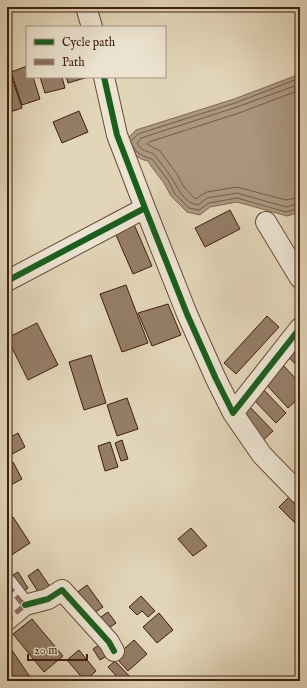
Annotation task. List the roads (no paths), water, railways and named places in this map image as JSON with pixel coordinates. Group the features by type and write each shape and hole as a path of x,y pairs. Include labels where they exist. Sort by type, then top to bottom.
{"street":[{"path":"86,7 92,26"},
{"path":"104,78 117,135 187,314 216,379 234,413 262,456 300,494"},
{"path":"7,281 145,208"},
{"path":"266,222 300,278"},
{"path":"234,413 300,328"},
{"path":"7,584 25,605"},
{"path":"7,620 25,605 48,599 62,590 109,642 114,651"}],"water":[{"path":"300,74 300,212 287,216 237,202 210,207 200,215 187,212 171,196 164,183 148,161 137,156 125,141 136,130 234,99"}]}
